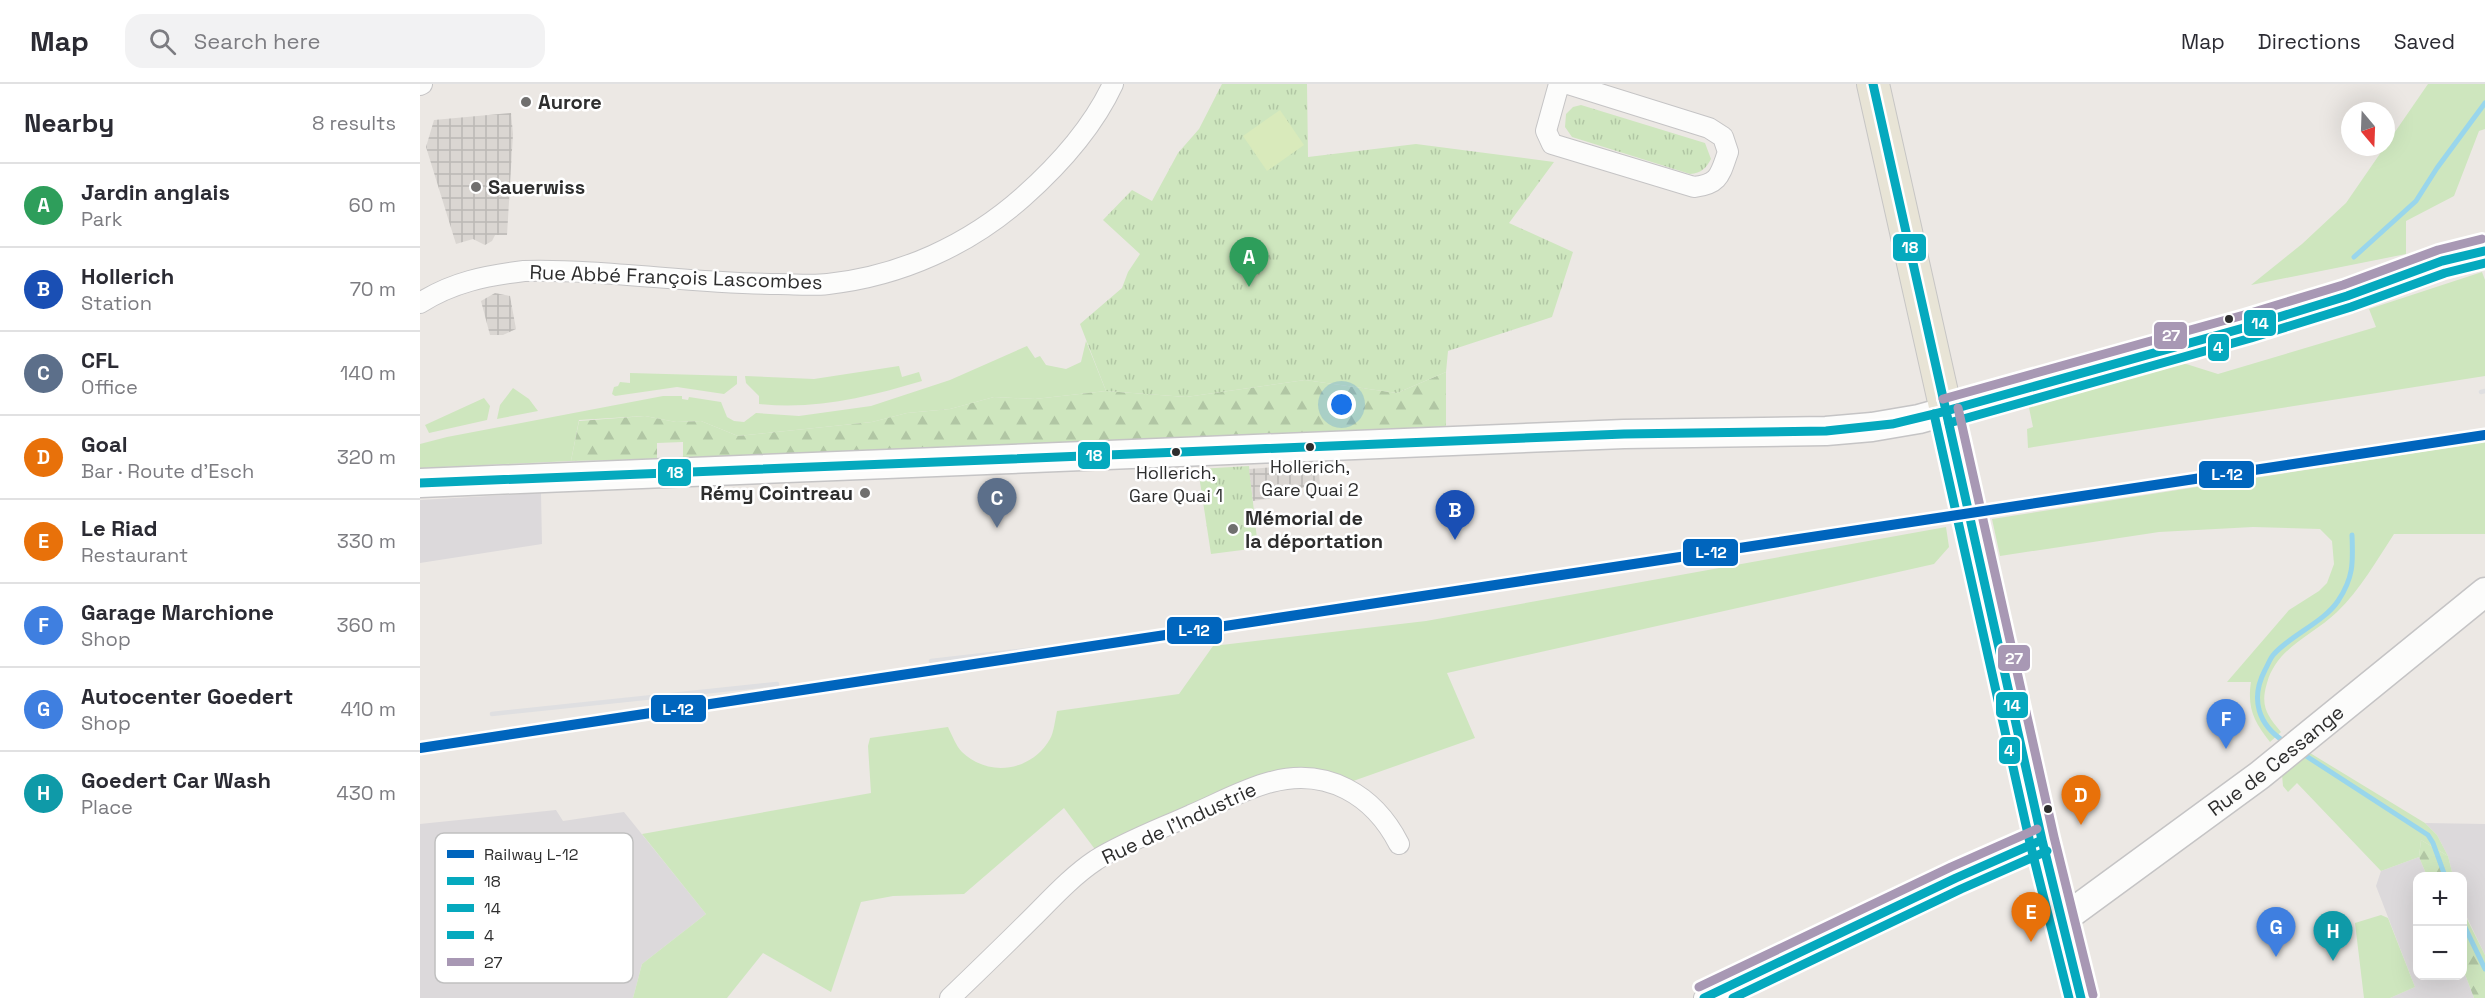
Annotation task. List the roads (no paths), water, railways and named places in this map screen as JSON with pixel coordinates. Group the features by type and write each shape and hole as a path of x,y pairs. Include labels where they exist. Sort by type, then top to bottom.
{"main road":[{"path":"1873,84 2042,840 2081,998"}],"street":[{"name":"Rue Abbé François Lascombes","path":"420,303 442,289 456,284 492,275 524,271 746,284 827,284 894,271 944,250 987,227 1016,203 1045,177 1086,129 1103,105 1113,84"},
{"path":"1559,84 1546,131 1552,144 1694,187 1707,186 1718,179 1728,152 1723,137 1709,128 1568,84"},
{"path":"420,483 1624,434 1826,431 1892,424 2247,327 2347,296 2442,261 2485,251"},
{"name":"Rue de Cessange","path":"2062,920 2223,803 2485,592"},
{"name":"Rue de l'Industrie","path":"950,998 1063,887 1096,861 1140,838 1271,782 1302,778 1319,780 1354,792 1378,813 1399,844"},
{"path":"1704,998 1764,972 1924,892 2042,840"}],"waterway":[{"path":"2354,257 2416,201 2437,168 2485,103"},
{"path":"2285,742 2268,728 2259,710 2260,681 2274,654 2332,609 2338,601 2350,577 2352,535"},
{"path":"2300,752 2428,835 2444,872"},
{"path":"2464,926 2485,969"}],"railway":[{"path":"2481,392 2485,391"},
{"path":"931,661 1200,630"},
{"path":"492,714 777,684"}],"rail line":[{"name":"L-12","path":"420,748 2485,435"}],"place":[{"name":"Aurore","path":"526,102"},
{"name":"Sauerwiss","path":"476,187"},
{"name":"Jardin anglais","path":"1249,287"},
{"name":"Hollerich, Gare Quai 2","path":"1310,447"},
{"name":"Hollerich, Gare Quai 1","path":"1176,452"},
{"name":"Rémy Cointreau","path":"865,493"},
{"name":"CFL","path":"997,528"},
{"name":"Mémorial de la déportation","path":"1233,529"},
{"name":"Hollerich","path":"1455,540"},
{"name":"Garage Marchione","path":"2226,749"},
{"name":"Goal","path":"2081,825"},
{"name":"Le Riad","path":"2031,942"},
{"name":"Autocenter Goedert","path":"2276,957"},
{"name":"Goedert Car Wash","path":"2333,961"}]}
